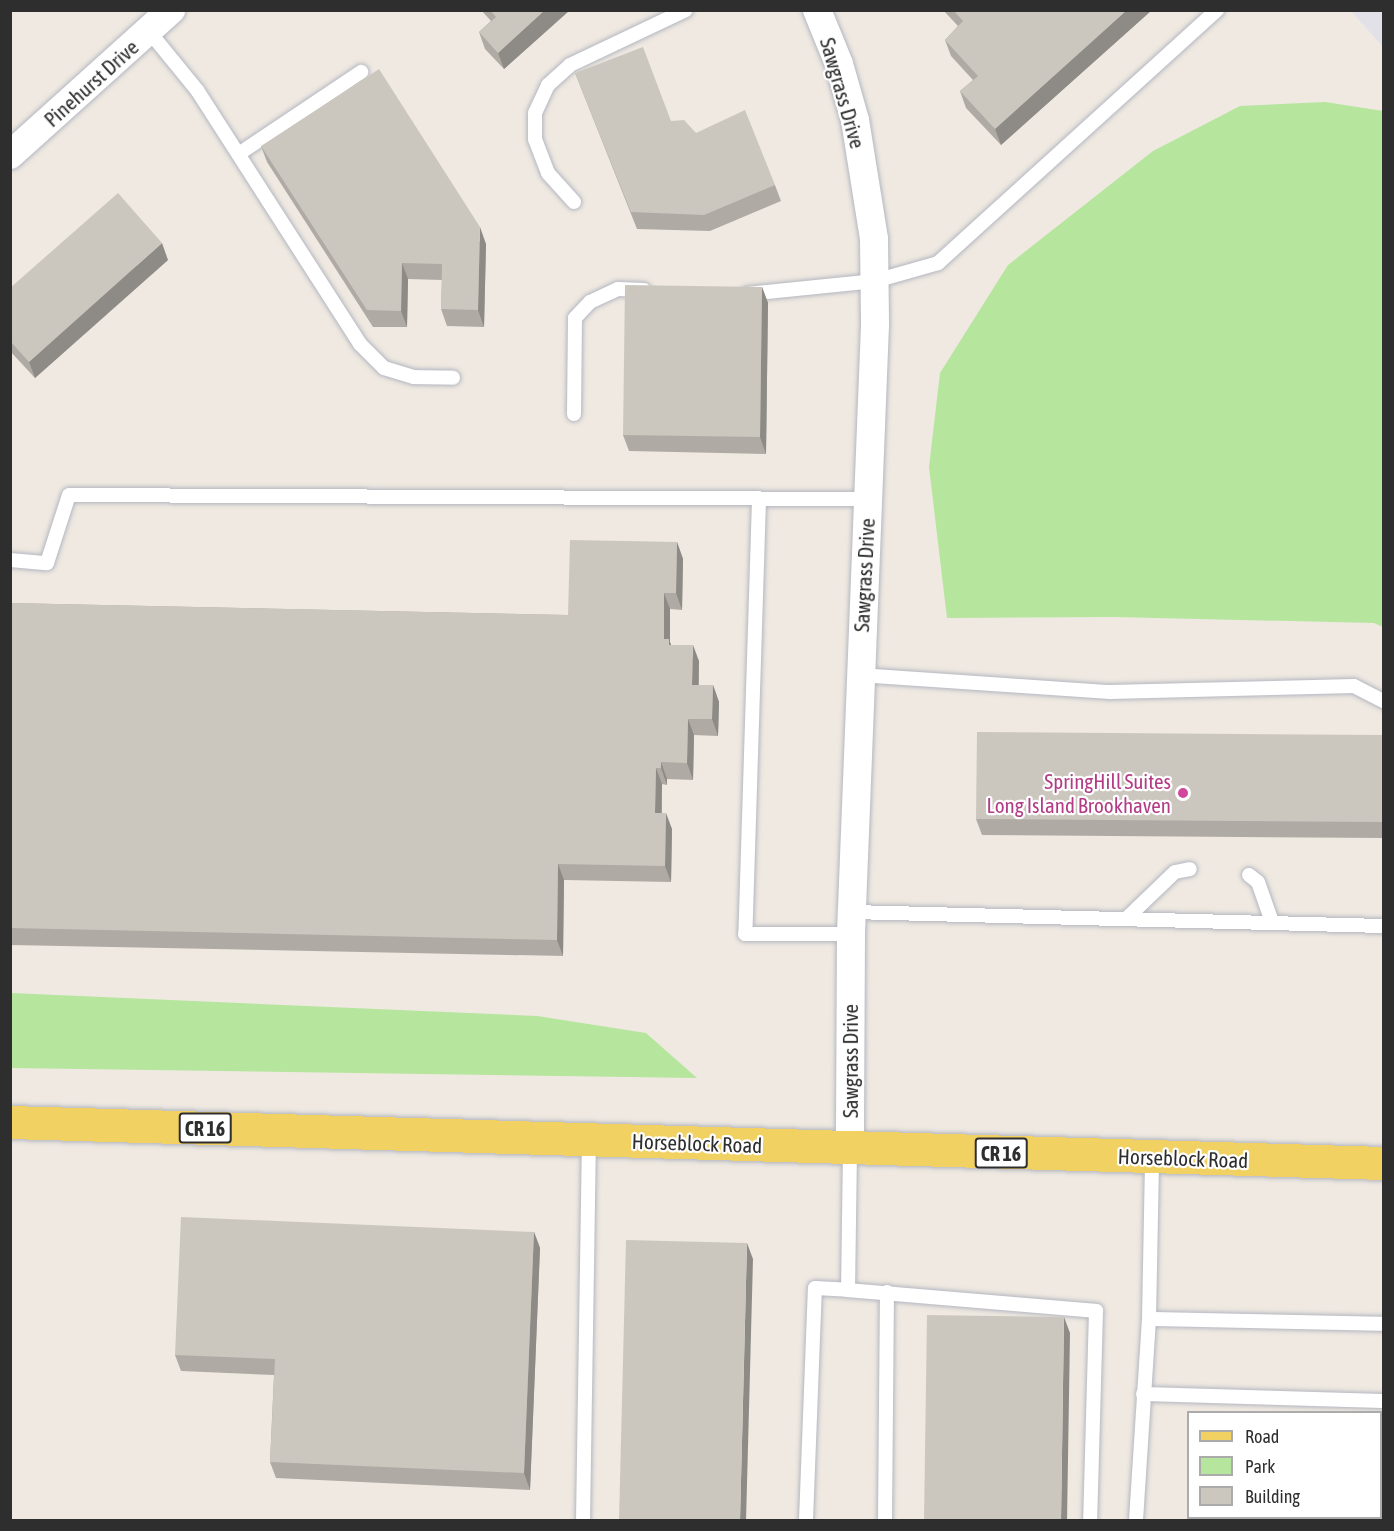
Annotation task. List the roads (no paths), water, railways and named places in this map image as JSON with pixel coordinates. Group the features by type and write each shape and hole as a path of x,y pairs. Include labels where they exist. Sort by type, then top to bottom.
{"main road":[{"name":"Horseblock Road","path":"10,1122 850,1149 1383,1163"}],"street":[{"name":"Pinehurst Drive","path":"10,155 171,10"},
{"name":"Sawgrass Drive","path":"817,10 839,64 855,120 868,184 875,281 851,923 850,1149"}],"lane":[{"path":"574,202 548,172 535,139 535,113 548,84 570,65 686,10"},
{"path":"734,294 757,295 875,281 938,263 1217,10"},
{"path":"148,30 197,90 240,153 360,344 384,368 414,377 453,378"},
{"path":"240,153 361,72"},
{"path":"574,414 575,318 590,302 618,288 664,291"},
{"path":"10,560 47,563 69,495 868,499"},
{"path":"759,500 745,934 851,923 1127,918 1383,926"},
{"path":"859,675 1110,692 1354,686 1383,701"},
{"path":"1127,918 1175,872 1190,869"},
{"path":"1249,875 1258,882 1272,922"},
{"path":"583,1521 589,1140"},
{"path":"848,1290 850,1149"},
{"path":"1136,1521 1149,1319 1152,1157"},
{"path":"806,1521 814,1288 887,1292 1096,1311 1090,1521"},
{"path":"885,1521 887,1292"},
{"path":"1149,1319 1383,1324"},
{"path":"1143,1394 1383,1401"}],"place":[{"name":"SpringHill Suites Long Island Brookhaven","path":"1183,793"}]}
